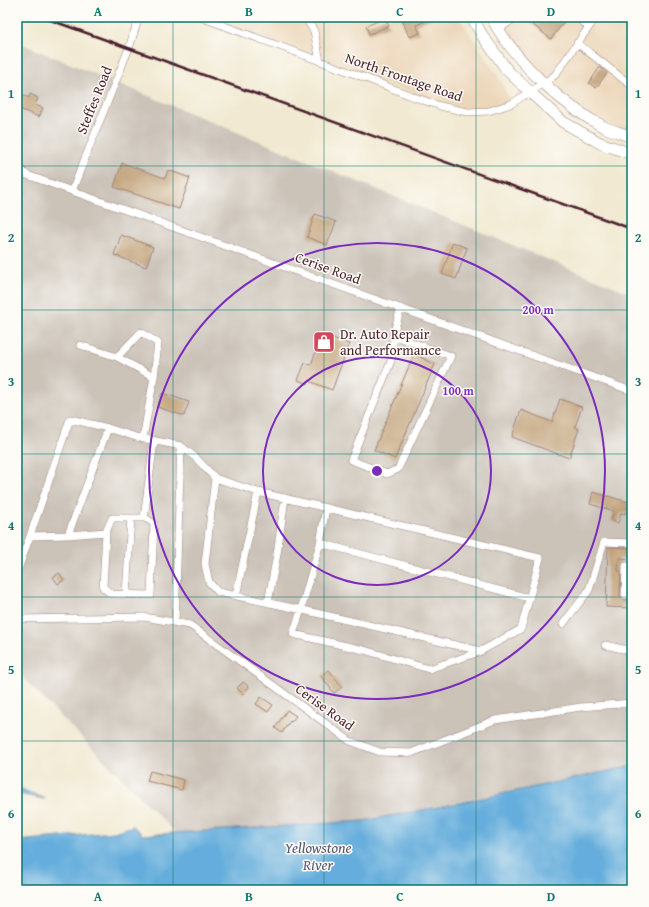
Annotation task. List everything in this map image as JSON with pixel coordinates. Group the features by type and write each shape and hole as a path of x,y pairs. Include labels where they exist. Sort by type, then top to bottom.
{"highway":[{"path":"472,17 482,35 507,70 563,122 600,143 632,154"},
{"path":"491,17 498,30 520,60 544,84 573,108 607,128 632,137"}],"street":[{"name":"Steffes Road","path":"72,191 129,48 138,17"},
{"name":"North Frontage Road","path":"200,17 320,62 363,76 414,97 440,106 467,112 489,111 511,104 544,84 554,75 596,17"},
{"path":"305,17 314,31 320,62"},
{"path":"498,30 516,17"},
{"path":"576,17 589,27"},
{"path":"577,43 632,86"},
{"name":"Cerise Road","path":"17,166 27,175 632,391"},
{"path":"394,336 451,356 398,469 387,474 351,460 391,362 394,336 395,328 401,308"},
{"path":"117,357 141,332 158,343 143,438"},
{"path":"80,345 117,357 154,376"},
{"path":"17,572 70,419 155,441 181,446 196,458 215,478 258,492 540,558 521,629 481,651 429,669 364,650 293,634 320,543 326,508"},
{"path":"68,535 108,428"},
{"path":"144,518 155,441"},
{"path":"175,622 181,446"},
{"path":"215,478 206,564 209,582 218,592 481,651"},
{"path":"236,596 258,492"},
{"path":"268,603 285,498"},
{"path":"112,518 144,518 154,524 150,595 111,594 103,587 106,532 112,518"},
{"path":"126,594 131,518"},
{"path":"30,536 106,532"},
{"path":"563,624 589,590 604,542 632,543"},
{"path":"320,543 529,598"},
{"path":"632,566 626,566 625,595 632,596"},
{"name":"Cerise Road","path":"17,619 144,617 190,625 350,741 380,752 411,753 495,720 581,707 632,703"},
{"path":"605,645 632,651"}],"shaded area":[{"path":"200,17 459,17 502,83 511,104 467,112 320,61"},
{"path":"491,17 632,17 632,136 573,108 544,83"},
{"path":"17,42 632,294 632,766 363,821 176,833 17,672"}],"water":[{"name":"Yellowstone River","path":"632,766 632,890 17,890 17,841 114,832 133,826 143,835 363,821 463,802"},
{"path":"17,787 45,799 17,794"}],"building":[{"path":"401,17 435,17 416,25 420,33 409,37"},
{"path":"523,17 568,17 551,39"},
{"path":"385,18 389,26 369,34 366,26"},
{"path":"600,67 607,73 596,88 589,83"},
{"path":"17,92 29,98 30,94 38,98 35,105 43,108 39,117 17,108"},
{"path":"122,163 165,178 168,170 190,178 179,209 114,187"},
{"path":"315,214 336,222 327,245 307,237"},
{"path":"121,235 153,247 146,267 114,255"},
{"path":"453,242 467,248 456,279 442,274"},
{"path":"322,334 349,344 332,390 309,381 308,384 298,380 305,363 311,365"},
{"path":"414,354 435,364 395,459 374,450"},
{"path":"162,393 189,402 184,416 157,407"},
{"path":"560,399 582,407 575,427 579,429 569,458 512,437 521,410 552,422"},
{"path":"593,492 628,502 625,514 621,513 618,523 611,521 614,511 590,504"},
{"path":"608,547 632,548 632,559 619,558 618,571 621,571 620,597 625,600 632,600 632,608 606,607"},
{"path":"59,573 64,580 58,584 53,577"},
{"path":"329,670 342,687 334,693 321,676"},
{"path":"243,682 249,687 243,694 237,688"},
{"path":"261,697 273,705 268,712 256,704"},
{"path":"287,710 296,716 291,722 290,721 282,733 275,728"},
{"path":"150,771 184,780 182,790 147,781"}],"railway":[{"path":"42,17 632,229"}],"place":[{"name":"Dr. Auto Repair and Performance","path":"324,342"}]}
